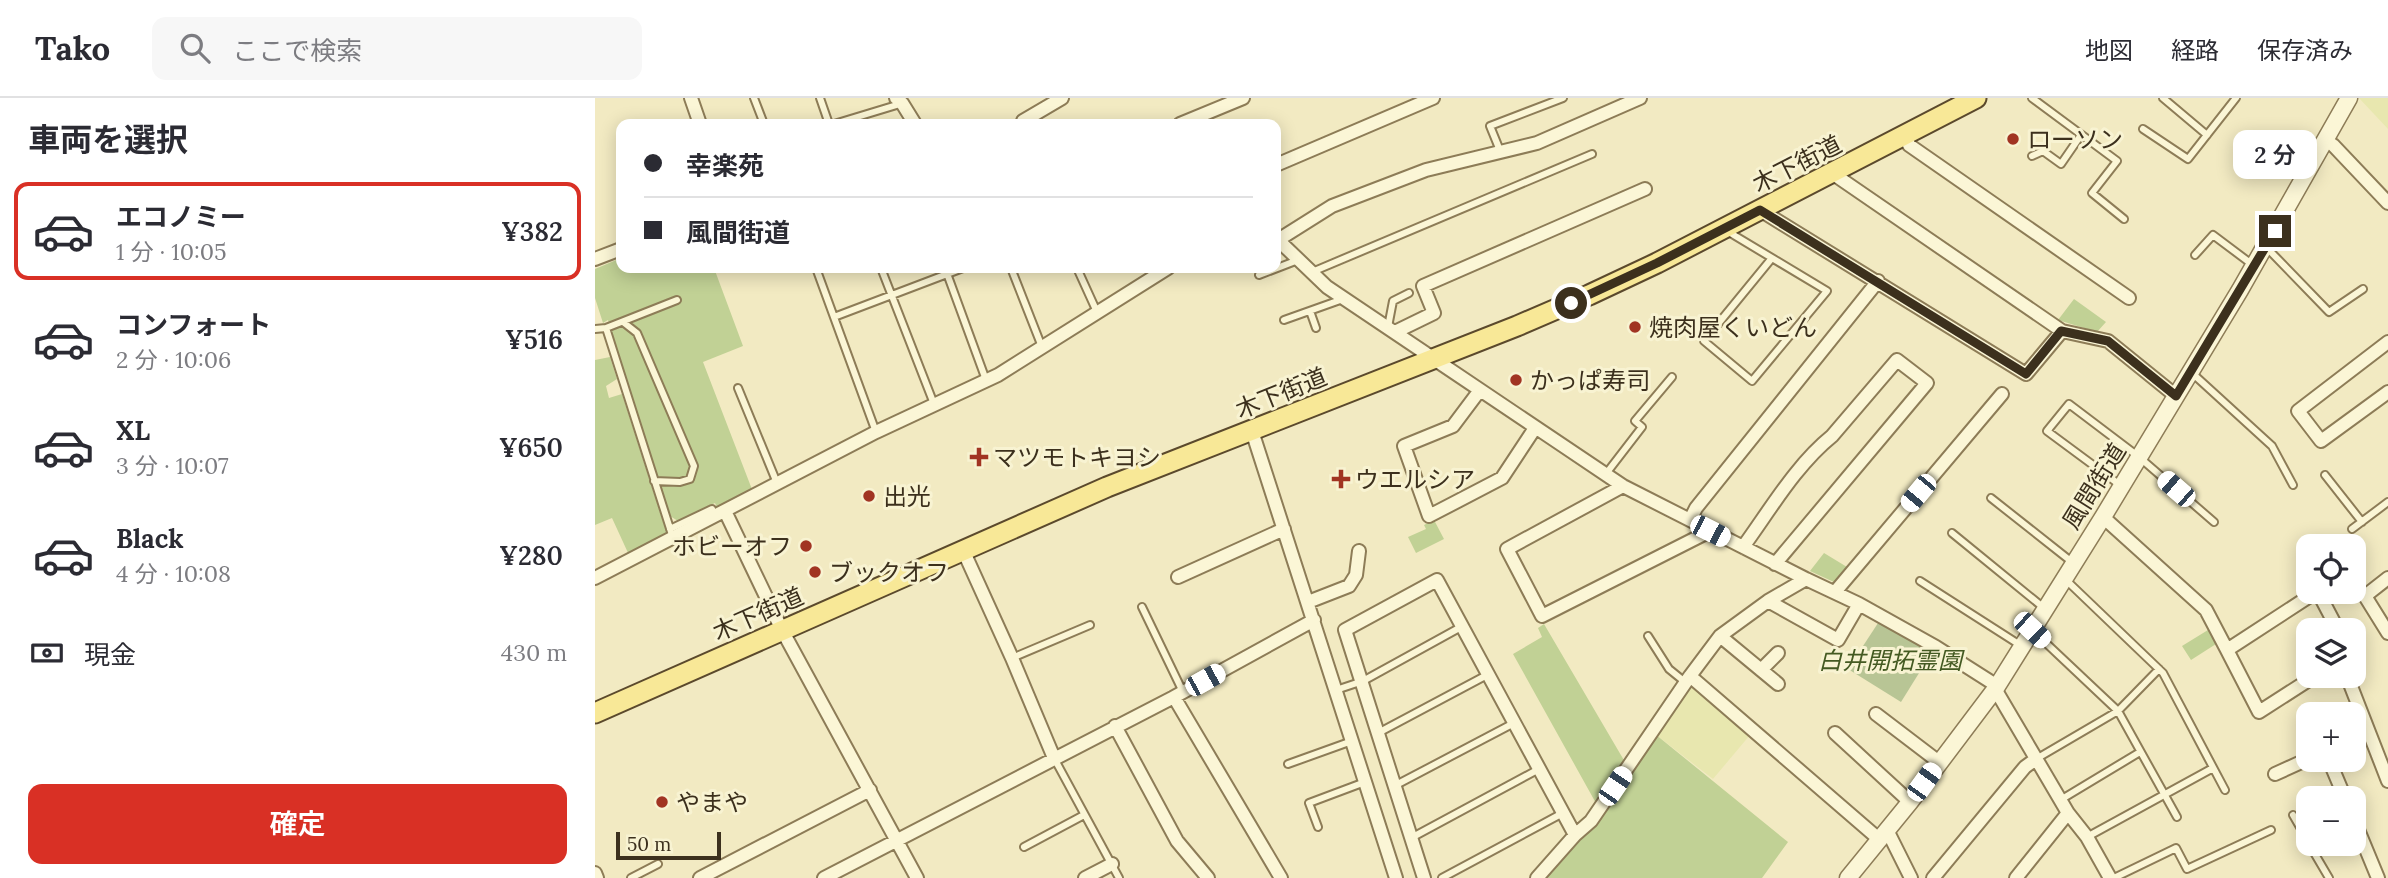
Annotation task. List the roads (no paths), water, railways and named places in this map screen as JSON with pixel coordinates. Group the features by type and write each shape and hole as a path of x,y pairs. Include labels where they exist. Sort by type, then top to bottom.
{"main road":[{"name":"木下街道","path":"595,713 1107,487 1589,295 1724,229 1976,98"}],"street":[{"path":"691,98 698,119"},
{"path":"1026,119 1062,98"},
{"path":"1192,119 1243,98"},
{"path":"1281,164 1433,98"},
{"path":"1281,237 1332,206 1426,170 1537,143 1640,98"},
{"name":"風間街道","path":"1848,878 1910,802 1996,688 2266,247 2349,98"},
{"path":"899,101 912,119"},
{"path":"1906,135 1909,145 2129,298"},
{"path":"2325,140 2333,145 2388,203"},
{"path":"1832,173 2061,331 2108,341 2176,396"},
{"path":"1392,330 1434,313 1423,286 1645,189"},
{"path":"1760,210 2026,374 2061,331"},
{"path":"1281,243 1311,273 1345,299 1605,475 1710,531 1859,604 1991,682 2069,813 2087,837 2107,876"},
{"path":"595,260 616,251"},
{"path":"595,578 671,533 998,375 1160,273"},
{"path":"1689,520 1878,281"},
{"path":"2388,342 2298,411 2321,441 2388,392"},
{"path":"1743,547 1801,469 1897,360 1927,383 1776,564"},
{"path":"1480,390 1453,426 1404,446 1429,516 1502,478 1535,428"},
{"path":"1835,592 2001,394"},
{"path":"1252,431 1396,878"},
{"path":"1623,486 1507,548 1542,616 1710,531"},
{"path":"718,510 917,878"},
{"path":"2103,517 2206,610 2259,712 2296,688"},
{"path":"1178,577 1284,529"},
{"path":"963,550 1054,758"},
{"path":"1308,602 1349,586 1356,575 1359,551"},
{"path":"1537,878 1574,835 1591,821 1687,679 1720,636 1768,600 1805,579"},
{"path":"2388,579 2365,596 2388,633"},
{"path":"1424,878 1345,630 1437,580 1574,835"},
{"path":"1768,600 1838,640 1859,604"},
{"path":"2227,650 2298,604"},
{"path":"824,878 1178,694 1314,620"},
{"path":"1720,636 1778,684"},
{"path":"1761,670 1778,653"},
{"path":"1687,679 1883,835 1911,878"},
{"path":"2352,688 2388,781"},
{"path":"1178,694 1281,878"},
{"path":"1876,714 1939,762"},
{"path":"1115,726 1177,841 1208,878"},
{"path":"1835,733 1910,802"},
{"path":"1934,878 2025,767 2036,759"},
{"path":"2275,774 2296,765"},
{"path":"700,878 870,790"},
{"path":"2016,878 2069,813"},
{"path":"2366,850 2377,878 2388,873"},
{"path":"1085,878 1112,864"},
{"path":"595,873 597,878"}],"lane":[{"path":"754,98 762,119"},
{"path":"820,98 827,119"},
{"path":"1501,153 1490,126 1563,98"},
{"path":"2032,98 2117,161 2092,193 2124,219"},
{"path":"2163,98 2207,135"},
{"path":"2143,129 2188,159 2235,98"},
{"path":"848,119 899,101"},
{"path":"2032,156 2043,150 2060,164 2081,135"},
{"path":"1311,273 1593,154"},
{"path":"1724,229 1827,291 1752,382 1704,341 1772,258"},
{"path":"2195,255 2213,235 2254,266"},
{"path":"2266,247 2329,312 2363,289"},
{"path":"1281,267 1298,260"},
{"path":"818,273 876,432"},
{"path":"883,273 934,404"},
{"path":"834,317 941,273"},
{"path":"947,273 986,380"},
{"path":"1013,273 1041,347"},
{"path":"1079,273 1097,312"},
{"path":"1259,275 1264,273"},
{"path":"1392,330 1393,301 1409,293"},
{"path":"1284,320 1345,299"},
{"path":"595,329 606,328 677,300"},
{"path":"1310,311 1316,328"},
{"path":"623,321 637,333 694,466 689,479 680,482 655,481"},
{"path":"606,328 671,533"},
{"path":"2191,371 2271,446 2293,485"},
{"path":"1605,475 1642,427 1635,421 1672,377"},
{"path":"737,388 777,483"},
{"path":"2121,487 2047,431 2069,404 2139,457 2214,522"},
{"path":"2325,475 2362,522"},
{"path":"1991,498 2073,564"},
{"path":"2352,529 2388,502"},
{"path":"1952,533 2044,608"},
{"path":"2064,578 2164,673 2225,790"},
{"path":"1920,581 2021,646"},
{"path":"1142,607 1178,694"},
{"path":"1012,658 1090,625"},
{"path":"1336,690 1363,681 1461,627"},
{"path":"2032,630 2117,711 2178,817"},
{"path":"1648,636 1669,669 1687,679"},
{"path":"2036,759 2117,711 2159,669"},
{"path":"1378,733 1487,675"},
{"path":"1395,785 1514,723"},
{"path":"1288,764 1352,741"},
{"path":"2062,799 2140,752"},
{"path":"1054,758 1119,878"},
{"path":"2087,837 2213,768"},
{"path":"1411,838 1539,769"},
{"path":"1318,827 1309,803 1365,782"},
{"path":"1442,878 1561,814"},
{"path":"1024,847 1084,815"},
{"path":"2293,815 2296,820"},
{"path":"2107,876 2176,848 2187,869 2271,830"},
{"path":"2317,856 2329,878"},
{"path":"631,878 658,864"}],"place":[{"name":"ローソン","path":"2013,139"},
{"name":"焼肉屋くいどん","path":"1635,327"},
{"name":"かっぱ寿司","path":"1516,380"},
{"name":"マツモトキヨシ","path":"979,457"},
{"name":"ウエルシア","path":"1341,479"},
{"name":"出光","path":"869,496"},
{"name":"ホビーオフ","path":"806,546"},
{"name":"ブックオフ","path":"815,572"},
{"name":"やまや","path":"662,802"}],"park label":[{"name":"白井開拓霊園","path":"1890,660"}]}
